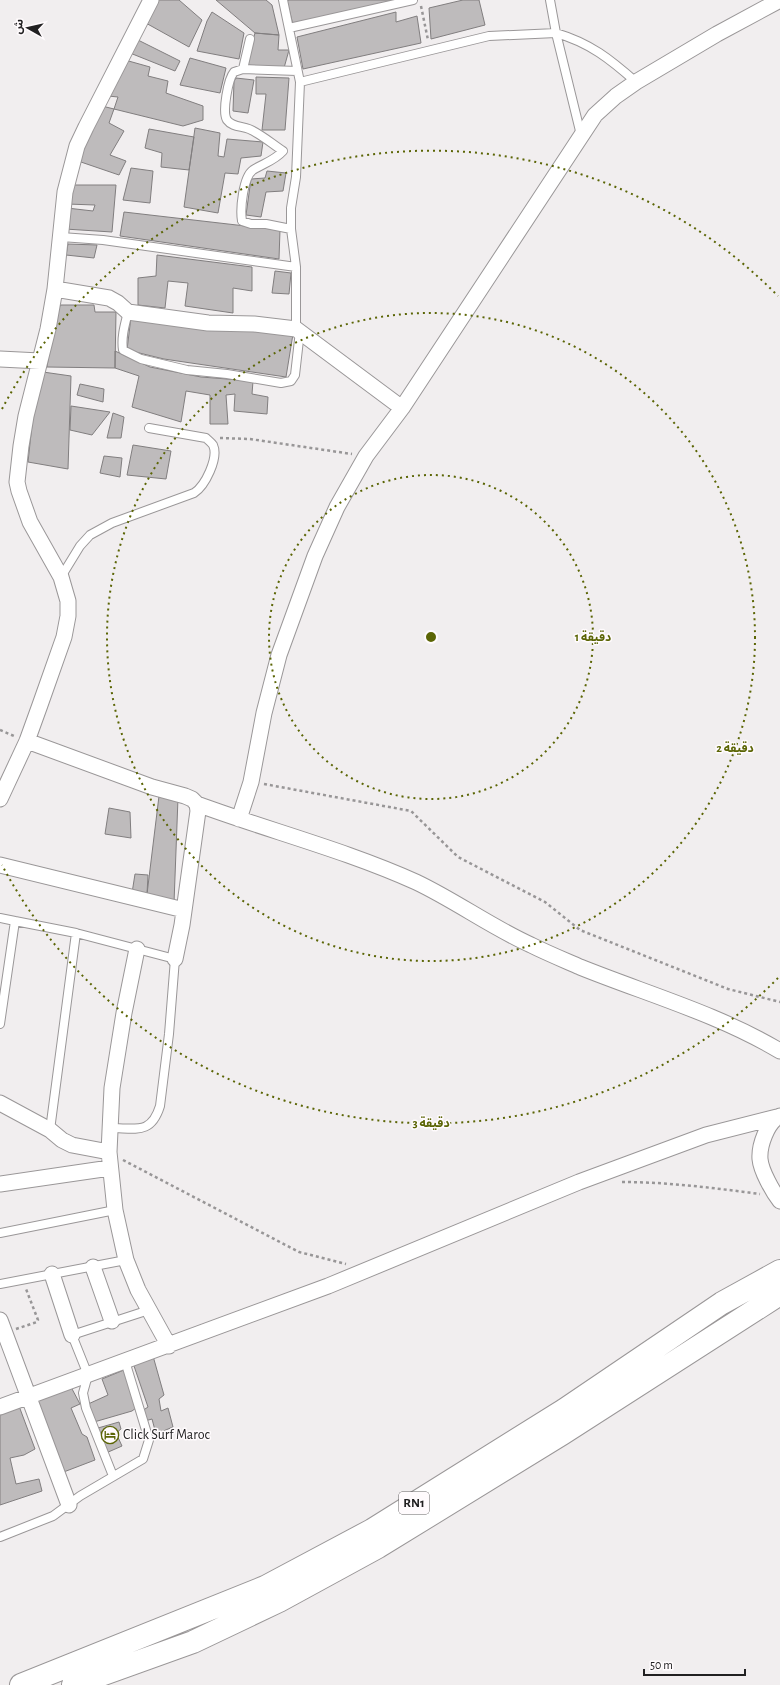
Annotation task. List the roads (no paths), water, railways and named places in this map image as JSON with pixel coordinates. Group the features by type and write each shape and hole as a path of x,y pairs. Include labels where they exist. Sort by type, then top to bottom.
{"highway":[{"name":"RN1","path":"21,1685 265,1587 359,1537 564,1410 722,1303 780,1271"},
{"name":"RN1","path":"74,1685 193,1642 279,1601 378,1547 562,1434 780,1294"}],"street":[{"path":"0,799 26,741 64,636 68,616 68,601 61,577 30,522 17,482 26,416 48,329 55,289 65,192 77,146 151,0"},
{"path":"239,819 251,782 264,713 279,655 315,556 337,507 366,456 402,408 595,115 605,105 636,82 717,34 780,0"},
{"path":"55,289 109,298 118,303 128,312 208,323 254,324 298,330 402,408"},
{"path":"0,359 40,361"},
{"path":"26,741 152,787 185,796 192,799 197,804 239,819 308,840 378,866 417,883 530,945 580,967 728,1024 780,1051"},
{"path":"175,959 195,836 198,811 197,804"},
{"path":"0,865 184,910"},
{"path":"137,949 112,1088 109,1152 110,1168 114,1210 126,1260 138,1290 169,1346"},
{"path":"0,1103 50,1130 58,1138 72,1145 109,1152"},
{"path":"778,1116 767,1129 763,1141 760,1160 766,1177 778,1199"},
{"path":"0,1407 169,1346 328,1286 546,1194 706,1135 778,1116"},
{"path":"0,1184 110,1168"},
{"path":"93,1267 112,1321"},
{"path":"52,1274 72,1335"},
{"path":"2,1327 30,1395 70,1505"}],"lane":[{"path":"128,312 122,344 123,350 132,355 187,370 227,374 282,384 291,381 295,375 298,330 296,268 291,229 291,208 298,152 300,82 283,0"},
{"path":"289,28 413,0"},
{"path":"550,0 556,33 581,135"},
{"path":"300,82 489,36 556,33 596,49 612,60 636,82"},
{"path":"243,69 250,39"},
{"path":"297,71 243,69 234,72 230,80 225,109 226,118 233,124 249,129 283,151 298,152"},
{"path":"283,151 277,158 249,174 246,180 241,217 242,221 252,224 266,224 291,229"},
{"path":"61,237 103,240 296,268"},
{"path":"61,577 80,546 90,535 112,523 194,493 201,488 209,473 214,450 213,445 206,438 148,428"},
{"path":"0,918 76,933 175,959 169,1034 160,1106 156,1117 150,1125 146,1127 110,1128"},
{"path":"0,1024 14,921"},
{"path":"50,1130 76,933"},
{"path":"0,1233 114,1210"},
{"path":"0,1284 126,1260"},
{"path":"112,1476 86,1408 83,1393 88,1375 72,1335 149,1310"},
{"path":"0,1536 53,1516 70,1505 80,1496 143,1459 149,1440 125,1361"}],"place":[{"name":"Click Surf Maroc","path":"110,1435"}]}
